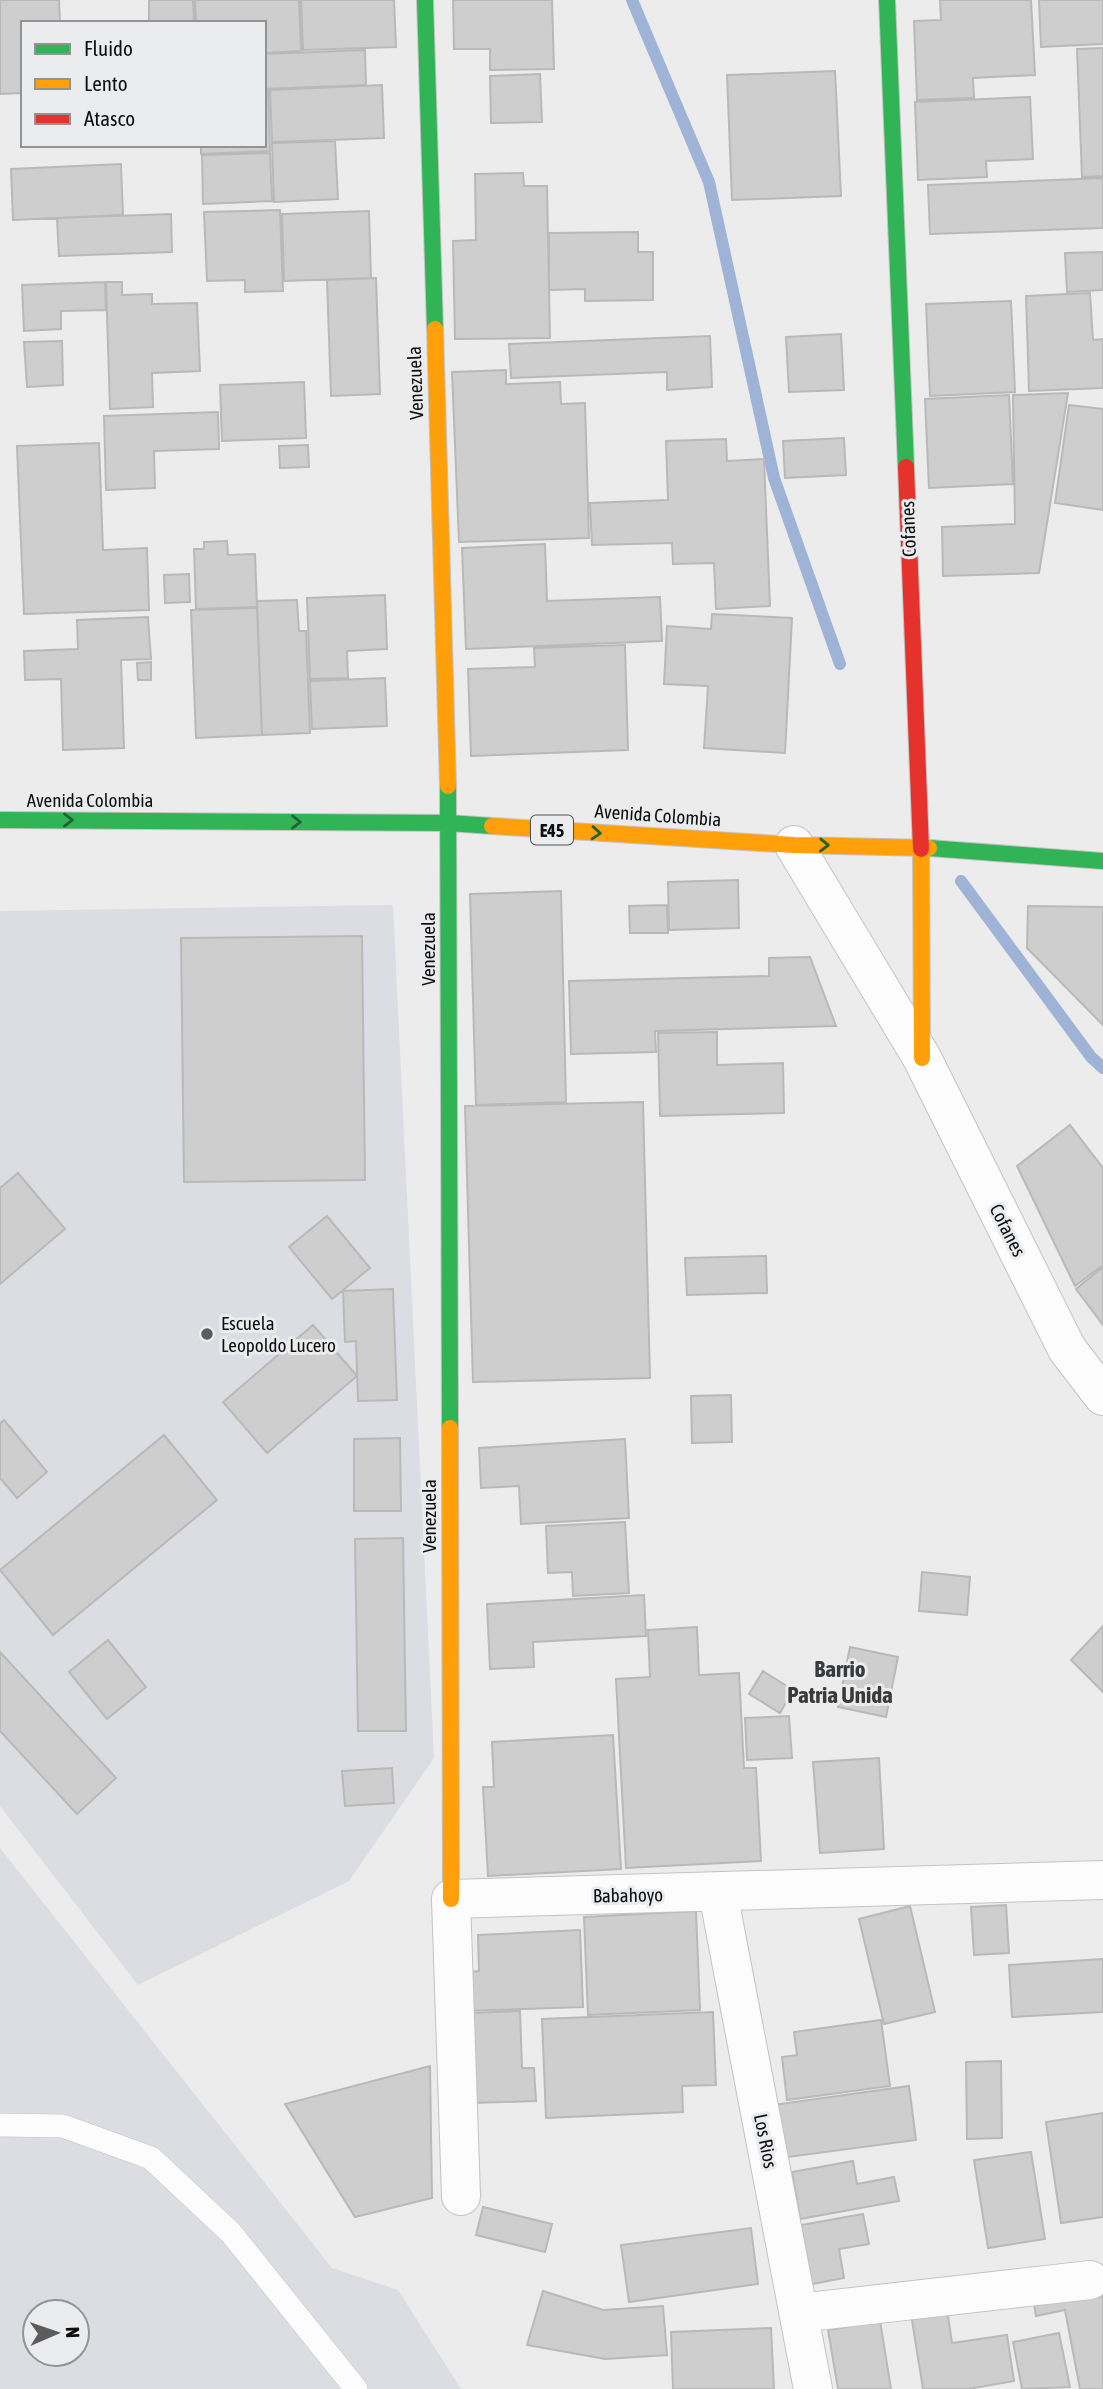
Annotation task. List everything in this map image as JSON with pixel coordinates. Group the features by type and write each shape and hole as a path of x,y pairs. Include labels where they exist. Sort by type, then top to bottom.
{"street":[{"name":"Venezuela","path":"425,0 449,823 451,1899"},
{"name":"Cofanes","path":"887,0 921,847 922,1058"},
{"name":"Avenida Colombia","path":"0,820 449,823 794,845 921,847 1103,861"},
{"name":"Cofanes","path":"794,845 922,1058 1068,1349 1103,1396"},
{"name":"Babahoyo","path":"451,1899 1103,1880"},
{"name":"Los Rios","path":"718,1892 813,2389"},
{"path":"451,1899 461,2196"},
{"path":"799,2313 1090,2280"}],"lane":[{"path":"0,2124 63,2126 151,2158 230,2233 356,2389"}],"shaded area":[{"name":"Escuela Leopoldo Lucero","path":"393,905 434,1758 349,1881 138,1985 0,1806 0,911"},
{"path":"0,1848 332,2268 398,2290 461,2389 0,2389"}],"building":[{"path":"0,0 59,0 60,21 21,21 21,93 0,94"},
{"path":"149,0 193,0 194,21 149,21"},
{"path":"195,0 299,0 301,51 266,53 266,21 196,21"},
{"path":"301,0 394,0 396,47 303,50"},
{"path":"453,0 552,0 554,69 490,70 490,49 454,49"},
{"path":"940,0 1031,0 1035,75 973,78 974,98 917,100 914,21 941,20"},
{"path":"1039,0 1103,0 1103,44 1041,47"},
{"path":"1103,48 1103,176 1082,177 1077,49"},
{"path":"365,50 366,85 266,89 266,54"},
{"path":"835,71 841,196 732,200 727,75"},
{"path":"540,74 542,122 491,123 490,76"},
{"path":"382,85 384,138 272,142 270,90"},
{"path":"268,90 270,151 201,154 201,147 266,147"},
{"path":"1030,97 1033,159 986,161 987,177 918,180 915,102"},
{"path":"335,141 338,199 274,202 272,143"},
{"path":"270,153 272,201 203,204 202,155"},
{"path":"121,164 123,215 13,220 11,169"},
{"path":"523,173 524,186 547,186 550,338 455,339 453,241 476,240 475,174"},
{"path":"1103,178 1103,228 930,234 928,185"},
{"path":"280,210 283,291 245,292 245,280 207,281 204,212"},
{"path":"369,211 371,278 284,281 282,214"},
{"path":"171,214 172,252 59,256 57,218"},
{"path":"638,232 638,252 653,252 653,300 585,301 585,289 549,290 549,233"},
{"path":"1103,252 1103,290 1067,292 1065,253"},
{"path":"376,278 380,394 331,396 327,280"},
{"path":"105,282 106,310 61,311 61,329 24,331 22,285"},
{"path":"106,282 122,282 122,295 152,294 152,304 197,303 200,371 152,373 153,407 110,409"},
{"path":"1090,293 1093,340 1103,339 1103,388 1029,391 1026,296"},
{"path":"1011,301 1015,392 930,396 926,304"},
{"path":"841,334 844,390 789,392 786,337"},
{"path":"710,336 712,387 667,390 667,372 511,378 509,344"},
{"path":"62,341 63,385 27,387 24,342"},
{"path":"506,370 506,384 560,382 561,404 585,403 589,538 459,542 452,372"},
{"path":"304,382 306,438 222,441 220,385"},
{"path":"1068,393 1039,573 943,576 942,527 1015,524 1013,395"},
{"path":"1009,395 1013,484 929,488 925,399"},
{"path":"1069,405 1103,409 1103,510 1055,503"},
{"path":"218,412 219,449 154,451 155,488 106,490 104,416"},
{"path":"844,438 846,475 785,478 783,441"},
{"path":"726,439 727,461 764,459 770,606 716,609 714,563 673,564 672,543 592,545 590,503 668,500 666,441"},
{"path":"99,443 103,550 147,548 149,610 24,614 17,446"},
{"path":"308,445 309,467 280,468 279,446"},
{"path":"227,541 228,555 255,554 257,607 196,609 194,549 204,549 204,542"},
{"path":"545,544 547,601 660,597 662,641 466,649 462,548"},
{"path":"189,574 190,602 165,603 164,575"},
{"path":"385,595 387,649 347,651 348,678 310,679 307,598"},
{"path":"297,600 299,631 306,631 310,733 262,735 257,601"},
{"path":"257,608 262,735 196,738 191,610"},
{"path":"712,614 792,618 785,753 704,748 708,686 664,684 667,626 711,629"},
{"path":"148,617 151,659 121,660 124,748 63,750 61,679 25,680 24,651 78,649 77,620"},
{"path":"625,645 628,750 471,756 468,669 535,667 534,648"},
{"path":"151,662 151,680 138,680 137,663"},
{"path":"385,678 387,726 312,729 310,681"},
{"path":"738,880 739,928 669,930 668,882"},
{"path":"561,891 566,1102 476,1105 470,894"},
{"path":"667,905 668,933 630,933 629,906"},
{"path":"1028,906 1103,907 1103,1025 1027,948"},
{"path":"362,936 365,1180 184,1182 181,938"},
{"path":"810,957 836,1026 655,1031 656,1052 571,1054 569,981 769,976 769,958"},
{"path":"717,1032 717,1065 783,1063 784,1113 660,1116 658,1033"},
{"path":"643,1102 650,1378 473,1382 465,1106"},
{"path":"1070,1125 1103,1168 1103,1265 1075,1286 1017,1166"},
{"path":"18,1173 65,1229 0,1284 0,1188"},
{"path":"327,1216 370,1268 332,1299 289,1247"},
{"path":"766,1256 767,1293 687,1295 685,1258"},
{"path":"1103,1267 1103,1325 1076,1289"},
{"path":"393,1289 397,1400 358,1401 356,1341 345,1342 343,1291"},
{"path":"313,1325 357,1376 267,1453 223,1402"},
{"path":"731,1395 732,1442 692,1443 691,1396"},
{"path":"4,1420 47,1472 17,1498 0,1478 0,1424"},
{"path":"164,1435 217,1500 53,1635 0,1570"},
{"path":"400,1438 401,1511 354,1511 354,1439"},
{"path":"625,1439 629,1518 521,1524 519,1486 481,1488 479,1448"},
{"path":"625,1522 629,1593 573,1596 572,1572 548,1573 546,1526"},
{"path":"403,1538 406,1731 358,1731 355,1539"},
{"path":"922,1572 970,1577 967,1615 919,1611"},
{"path":"644,1595 646,1636 533,1642 534,1667 490,1669 487,1604"},
{"path":"1103,1626 1103,1692 1071,1660"},
{"path":"697,1627 699,1675 739,1673 744,1768 756,1768 761,1861 626,1868 616,1679 650,1677 648,1630"},
{"path":"108,1640 146,1687 107,1719 69,1672"},
{"path":"850,1647 898,1657 886,1717 838,1707"},
{"path":"0,1652 116,1778 77,1814 0,1731"},
{"path":"763,1671 793,1690 780,1713 749,1694"},
{"path":"789,1716 792,1758 747,1760 745,1718"},
{"path":"613,1735 621,1869 488,1876 483,1787 494,1787 492,1742"},
{"path":"879,1758 884,1849 820,1853 813,1762"},
{"path":"392,1768 394,1803 345,1806 342,1771"},
{"path":"1006,1905 1009,1953 974,1955 971,1907"},
{"path":"910,1906 935,2012 884,2024 859,1919"},
{"path":"696,1911 700,2010 588,2015 584,1917"},
{"path":"580,1930 583,2007 461,2011 459,1973 479,1971 478,1935"},
{"path":"1103,1959 1103,2012 1012,2017 1009,1965"},
{"path":"520,2011 522,2068 534,2068 536,2101 473,2103 469,2013"},
{"path":"713,2012 716,2085 682,2086 683,2112 546,2118 542,2019"},
{"path":"881,2020 890,2086 787,2100 782,2057 797,2055 794,2032"},
{"path":"1001,2061 1002,2138 967,2139 966,2062"},
{"path":"430,2066 432,2198 355,2217 285,2104"},
{"path":"909,2086 916,2140 781,2158 773,2105"},
{"path":"1103,2113 1103,2217 1061,2223 1046,2122"},
{"path":"1031,2152 1045,2239 988,2248 974,2160"},
{"path":"853,2161 857,2184 894,2177 899,2201 800,2219 792,2172"},
{"path":"483,2207 552,2224 545,2252 476,2235"},
{"path":"863,2214 869,2244 839,2249 844,2278 812,2284 801,2225"},
{"path":"751,2228 758,2284 629,2302 621,2245"},
{"path":"1100,2285 1103,2300 1103,2389 1080,2389 1065,2310 1036,2316 1033,2298"},
{"path":"543,2291 603,2310 663,2306 667,2355 605,2359 527,2345"},
{"path":"947,2309 952,2343 1007,2335 1014,2381 968,2389 923,2389 911,2314"},
{"path":"880,2321 891,2389 838,2389 828,2330"},
{"path":"771,2328 774,2389 673,2389 671,2332"},
{"path":"1059,2333 1070,2387 1022,2389 1013,2342"}],"waterway":[{"path":"632,0 709,182 774,478 840,664"},
{"path":"961,881 1091,1057 1103,1068"}],"traffic: fast":[{"path":"425,0 435,329"},
{"path":"887,0 906,467"},
{"path":"448,786 450,1428"},
{"path":"0,820 449,823 492,826"},
{"path":"929,848 1103,861"}],"traffic: slow":[{"path":"435,329 448,786"},
{"path":"492,826 794,845 929,848"},
{"path":"921,849 922,1058"},
{"path":"450,1428 451,1899"}],"traffic: jam":[{"path":"906,467 921,849"}],"place":[{"name":"Escuela Leopoldo Lucero","path":"207,1334"}],"district":[{"name":"Barrio Patria Unida","path":"840,1682"}]}
